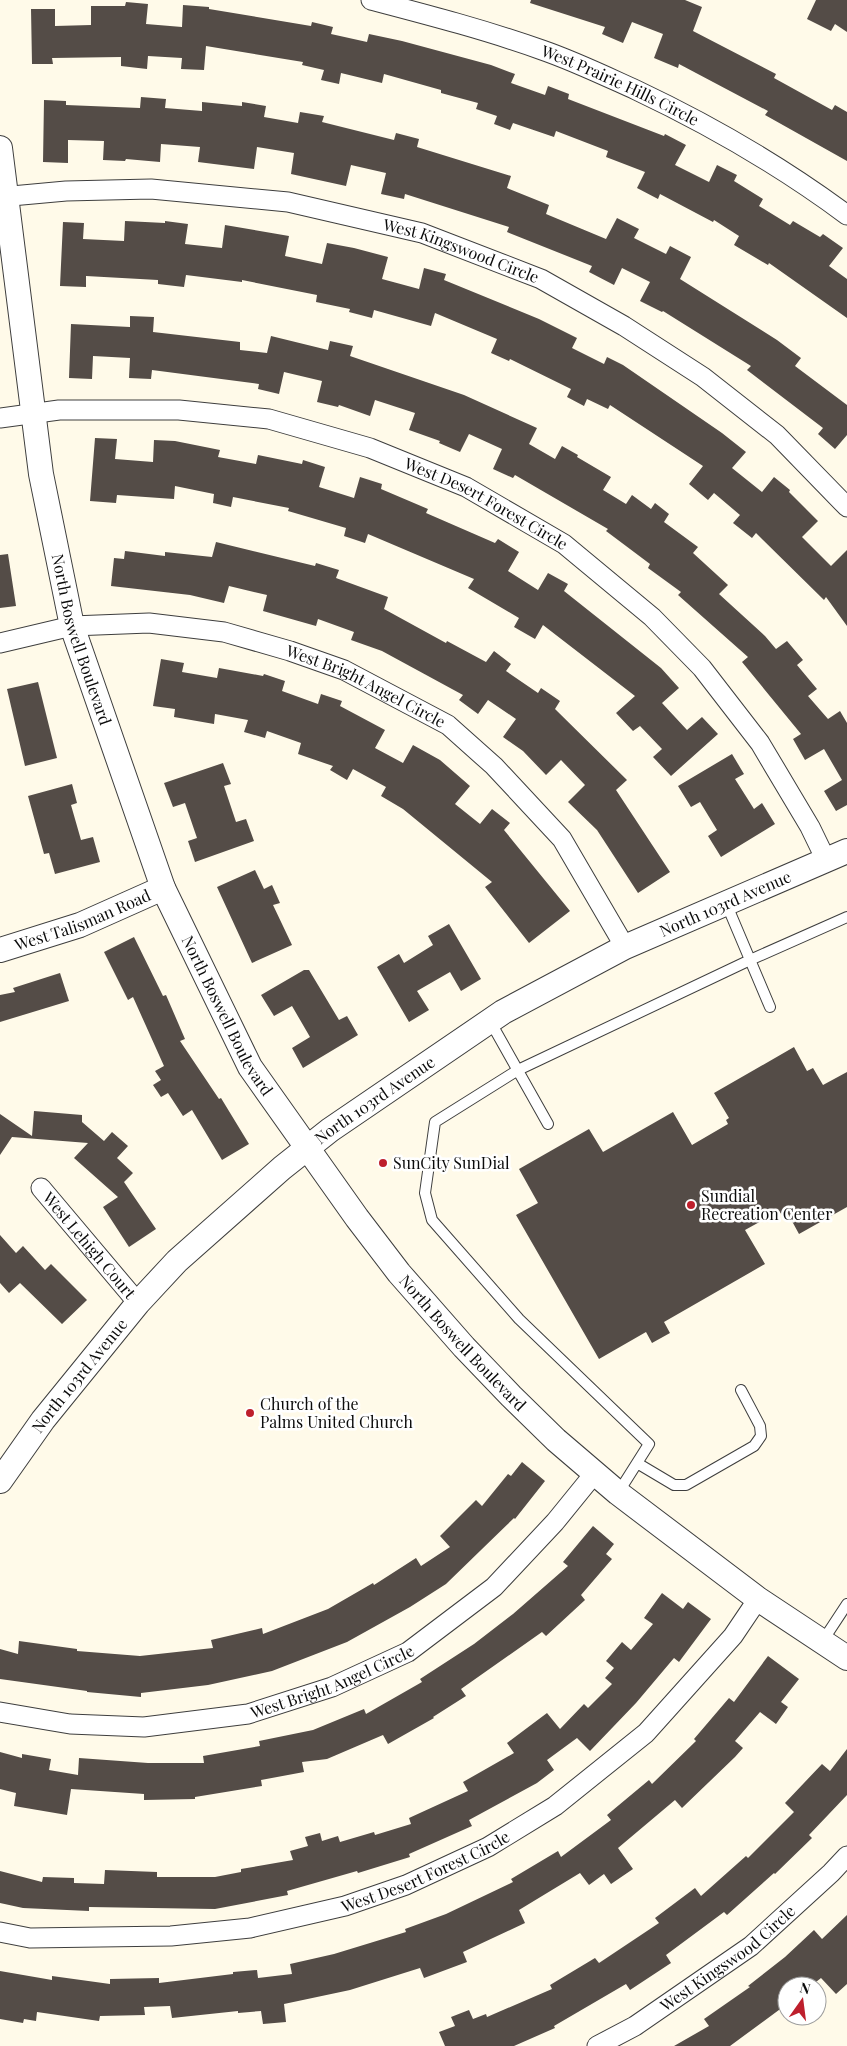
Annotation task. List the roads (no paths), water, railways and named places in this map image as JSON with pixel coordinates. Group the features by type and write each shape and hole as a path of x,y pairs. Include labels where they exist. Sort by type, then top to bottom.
{"street":[{"name":"West Prairie Hills Circle","path":"371,0 440,18 542,50 599,73 684,113 750,151 847,215"},
{"name":"North Boswell Boulevard","path":"0,148 3,197 41,474 72,626 163,888 250,1067 362,1225 432,1312 495,1380 594,1474 618,1493 758,1599 847,1658"},
{"name":"West Kingswood Circle","path":"3,197 66,191 151,190 258,199 288,202 422,233 541,280 624,326 702,378 777,435 847,507"},
{"name":"West Desert Forest Circle","path":"0,418 59,410 179,410 269,419 370,448 466,487 564,544 652,617 702,668 760,744 810,827 837,855"},
{"name":"West Bright Angel Circle","path":"0,643 72,626 149,623 224,632 290,651 344,670 448,725 494,766 562,839 626,947"},
{"name":"North 103rd Avenue","path":"0,1481 42,1420 138,1303 183,1255 282,1168 330,1130 502,1012 626,947 837,855"},
{"name":"West Talisman Road","path":"0,950 80,925 163,888"},
{"name":"West Lehigh Court","path":"41,1188 138,1303"},
{"name":"West Bright Angel Circle","path":"0,1712 70,1724 144,1727 248,1714 332,1686 408,1652 494,1587 555,1522 594,1474"},
{"name":"West Desert Forest Circle","path":"0,1932 30,1938 171,1936 250,1928 345,1906 406,1885 488,1847 555,1806 646,1733 733,1636 758,1599"},
{"name":"West Kingswood Circle","path":"597,2046 635,2026 751,1946 832,1873 847,1856"}],"lane":[{"path":"726,903 770,1007"},
{"path":"618,1493 649,1444 520,1319 432,1220 425,1193 435,1122 518,1070 750,960 847,917"},
{"path":"490,1020 548,1124"},
{"path":"637,1463 674,1485 686,1485 754,1446 761,1436 760,1426 740,1390"},
{"path":"822,1642 847,1604"}],"place":[{"name":"SunCity SunDial","path":"383,1163"},
{"name":"Sundial Recreation Center","path":"691,1205"},
{"name":"Church of the Palms United Church","path":"250,1413"}]}
